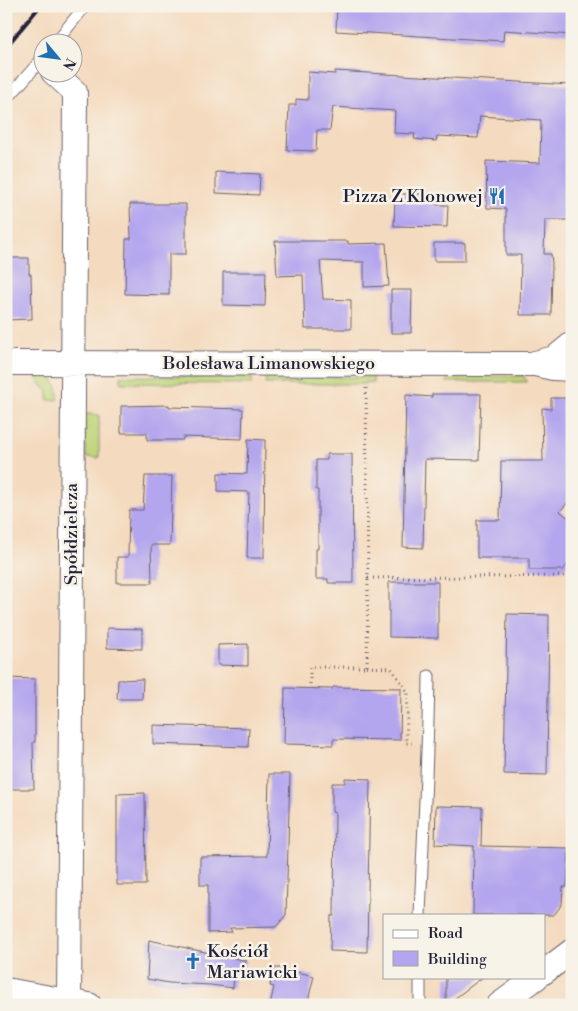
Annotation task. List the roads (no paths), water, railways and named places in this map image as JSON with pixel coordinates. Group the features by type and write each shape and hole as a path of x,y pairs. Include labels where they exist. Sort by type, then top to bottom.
{"street":[{"name":"Spółdzielcza","path":"64,82 75,92 72,362 76,1004"},
{"name":"Bolesława Limanowskiego","path":"531,364 555,358 572,344"},
{"name":"Bolesława Limanowskiego","path":"6,362 115,364 531,364 572,369"},
{"path":"546,970 572,951"},
{"path":"499,1005 536,978"},
{"path":"6,990 76,1004"}],"lane":[{"path":"64,32 85,6"},
{"path":"6,100 32,75"},
{"path":"420,914 424,789 428,744 429,676"},
{"path":"420,978 420,1005"}],"railway":[{"path":"6,47 40,6"}],"place":[{"name":"Pizza Z Klonowej","path":"497,196"},
{"name":"Kościół Mariawicki","path":"193,961"}]}
